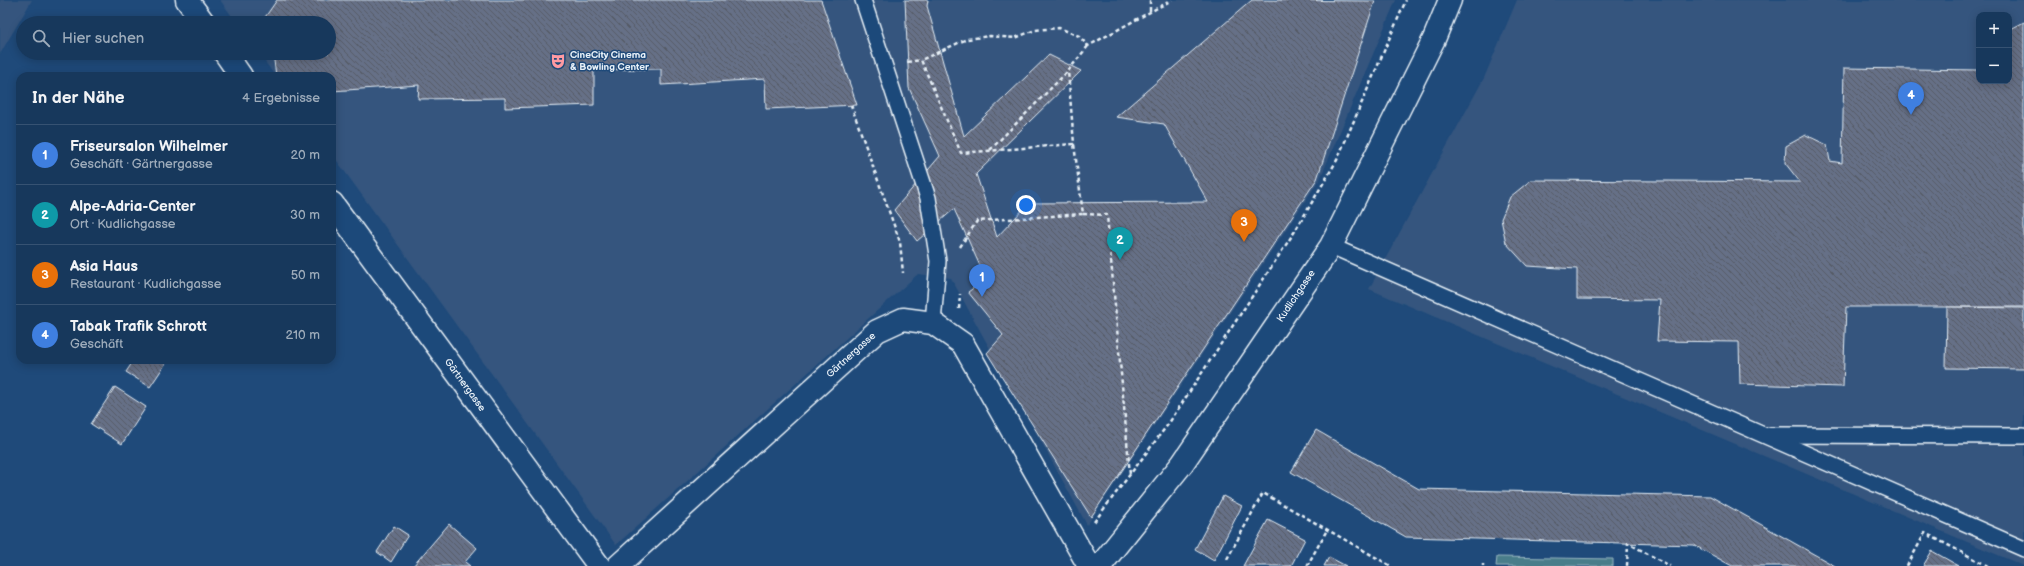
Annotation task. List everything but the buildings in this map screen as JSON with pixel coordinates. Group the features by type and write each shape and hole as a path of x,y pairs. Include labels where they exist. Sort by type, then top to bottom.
{"street":[{"path":"187,0 199,16"},
{"name":"Kudlichgasse","path":"1100,566 1182,464 1331,246 1434,39 1450,0"},
{"path":"230,60 238,72"},
{"name":"Gärtnergasse","path":"336,208 599,566"},
{"name":"Gärtnergasse","path":"618,566 876,331 904,319 939,327 963,344 1088,566"}],"lane":[{"path":"863,0 928,198 938,261 939,327"},
{"path":"1331,246 2024,549"},
{"path":"1763,435 2024,436"}],"path":[{"path":"1150,0 1150,13"},
{"path":"990,150 1068,71 1088,46 1172,0"},
{"path":"1077,545 1169,423 1291,237 1337,160 1406,0"},
{"path":"1074,144 961,153 921,60 967,39 990,36 1015,38 1035,30 1060,28 1079,36 1088,46"},
{"path":"1068,71 1074,144 1083,214"},
{"path":"851,105 900,242 902,273"},
{"path":"960,253 960,246 977,221 1083,214 1107,215 1130,476"},
{"path":"939,327 960,308 960,292"},
{"path":"1227,559 1262,493 1389,566"},
{"path":"1307,566 1327,530"},
{"path":"1907,566 1925,533 1988,566"},
{"path":"1627,566 1628,543 1670,566"}],"shaded area":[{"path":"0,0 32,0 23,16 16,16 16,27 0,54"},
{"path":"220,0 1396,0 1320,179 1087,525 951,278 918,274 616,545 336,160 336,72 272,72 264,60 336,60 336,16 232,16"},
{"path":"1517,0 2024,0 2024,566 1369,289 1484,78"}],"green space":[{"path":"1497,557 1613,559 1613,566 1496,566"}],"place":[{"name":"CineCity Cinema & Bowling Center","path":"558,61"},
{"name":"Tabak Trafik Schrott","path":"1911,115"},
{"name":"Asia Haus","path":"1244,242"},
{"name":"Alpe-Adria-Center","path":"1120,260"},
{"name":"Friseursalon Wilhelmer","path":"982,297"}]}
